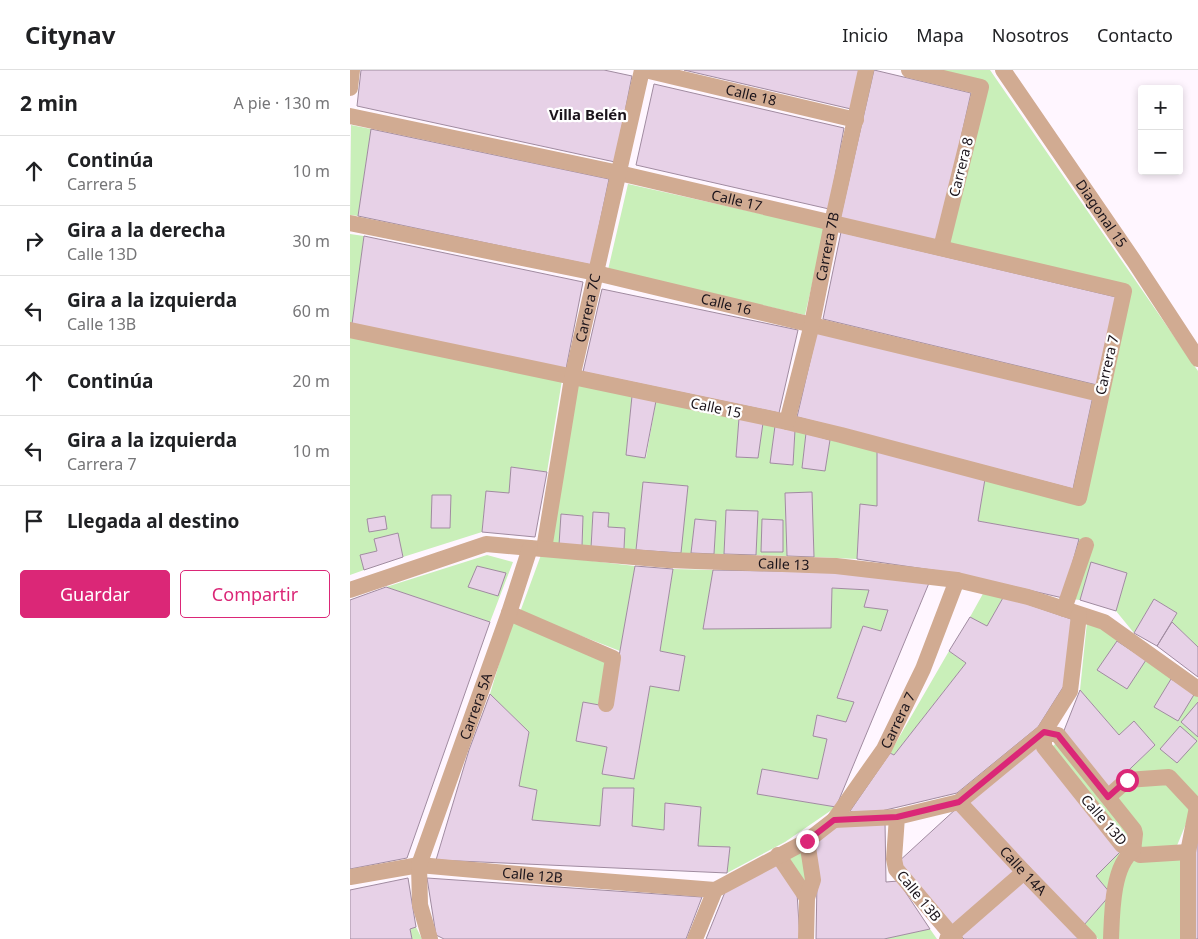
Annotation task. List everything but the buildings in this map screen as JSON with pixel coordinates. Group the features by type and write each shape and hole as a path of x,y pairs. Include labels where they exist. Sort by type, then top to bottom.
{"street":[{"path":"350,88 352,70"},
{"name":"Calle 18","path":"643,70 856,120"},
{"name":"Carrera 7C","path":"537,548 572,378 643,70"},
{"name":"Carrera 7B","path":"787,422 812,324 866,70"},
{"name":"Carrera 8","path":"910,70 980,87 941,248"},
{"name":"Diagonal 15","path":"1003,70 1134,261 1198,359"},
{"name":"Calle 17","path":"350,116 619,173 1124,291"},
{"name":"Calle 16","path":"350,224 596,273 1100,394"},
{"name":"Carrera 7","path":"1079,498 1100,394 1124,291"},
{"name":"Calle 15","path":"350,330 787,422 1079,498"},
{"name":"Calle 13","path":"350,590 486,544 668,560 836,566 957,580 1028,597 1104,622 1198,689"},
{"path":"834,820 897,817 959,802 1044,732 1070,691 1071,612 1086,545"},
{"name":"Carrera 5A","path":"419,865 509,612 537,548"},
{"name":"Carrera 7","path":"715,890 807,841 834,820 884,750 923,669 957,580"},
{"path":"509,612 614,658 606,704"},
{"name":"Calle 13D","path":"1044,732 1058,735 1108,797 1134,830 1133,851 1122,845 1044,747 1044,732"},
{"path":"1108,797 1127,780 1169,777 1197,807 1188,852 1188,939"},
{"name":"Calle 14A","path":"959,802 1089,939"},
{"name":"Calle 13B","path":"897,817 894,859 896,870 951,938"},
{"path":"806,939 807,898 813,880 807,841"},
{"path":"1111,939 1113,894 1126,856 1133,851 1140,855 1188,852"},
{"path":"778,855 807,898"},
{"path":"419,865 420,905 430,939"},
{"name":"Calle 12B","path":"350,877 419,865 552,878 715,890"},
{"path":"951,938 1024,872"},
{"path":"695,939 715,890"}],"green space":[{"path":"933,70 990,70 1198,371 1198,647 1172,622 1177,613 1154,599 1134,633 1116,611 1127,573 1091,563 1080,600 1063,598 1079,539 978,521 985,479 1081,503 945,243 983,84"},
{"path":"351,125 371,129 358,216 350,215"},
{"path":"628,184 825,228 805,315 608,270"},
{"path":"350,234 364,236 352,324 350,323"},
{"path":"350,335 562,380 547,472 511,467 509,493 486,492 482,532 403,557 398,534 374,539 377,551 360,555 364,570 350,575"},
{"path":"578,385 632,396 626,455 646,458 656,401 739,418 736,457 758,458 763,423 775,426 770,463 793,465 795,430 806,433 802,468 825,470 830,440 877,451 877,506 860,505 857,559 814,557 811,492 785,494 787,556 756,555 758,511 726,511 724,554 714,554 716,521 695,519 691,553 681,553 685,486 644,482 636,550 624,549 625,528 608,527 608,513 593,512 591,548 582,547 583,516 562,514 559,545 550,544"},
{"path":"487,555 513,562 490,622 386,587"},
{"path":"541,555 635,566 620,651 520,612"},
{"path":"673,569 713,570 703,629 831,628 832,588 869,590 865,607 888,610 881,631 863,626 837,697 854,702 846,722 817,715 813,736 827,739 818,779 762,769 757,794 836,807 785,842 727,873 730,847 698,846 701,807 665,803 664,830 632,826 634,788 603,788 600,826 532,820 537,790 519,786 529,732 490,694 512,621 606,663 598,705 583,702 576,741 607,747 602,774 634,779 650,686 679,691 685,656 660,651"},
{"path":"985,590 1004,596 987,626 970,617"},
{"path":"1087,622 1102,625 1198,692 1198,801 1170,772 1126,773 1155,745 1134,722 1119,735 1080,690"},
{"path":"949,651 966,663 894,755 890,753"},
{"path":"1057,742 1133,835 1124,841 1050,749"},
{"path":"1167,782 1192,809 1176,848 1144,850 1135,842 1114,798 1129,784"},
{"path":"804,846 811,880 801,884 783,858"},
{"path":"1122,850 1109,939 1098,939 1084,925 1111,894 1096,876"},
{"path":"1184,856 1183,939 1116,939 1117,894 1130,859"},
{"path":"416,927 422,939 412,939 410,929"},
{"path":"930,929 937,939 884,939"}],"district":[{"name":"Villa Belén","path":"588,115"}],"route":[{"path":"807,841 834,820 897,817 959,802 1044,732 1058,735 1108,797 1127,780"}]}
